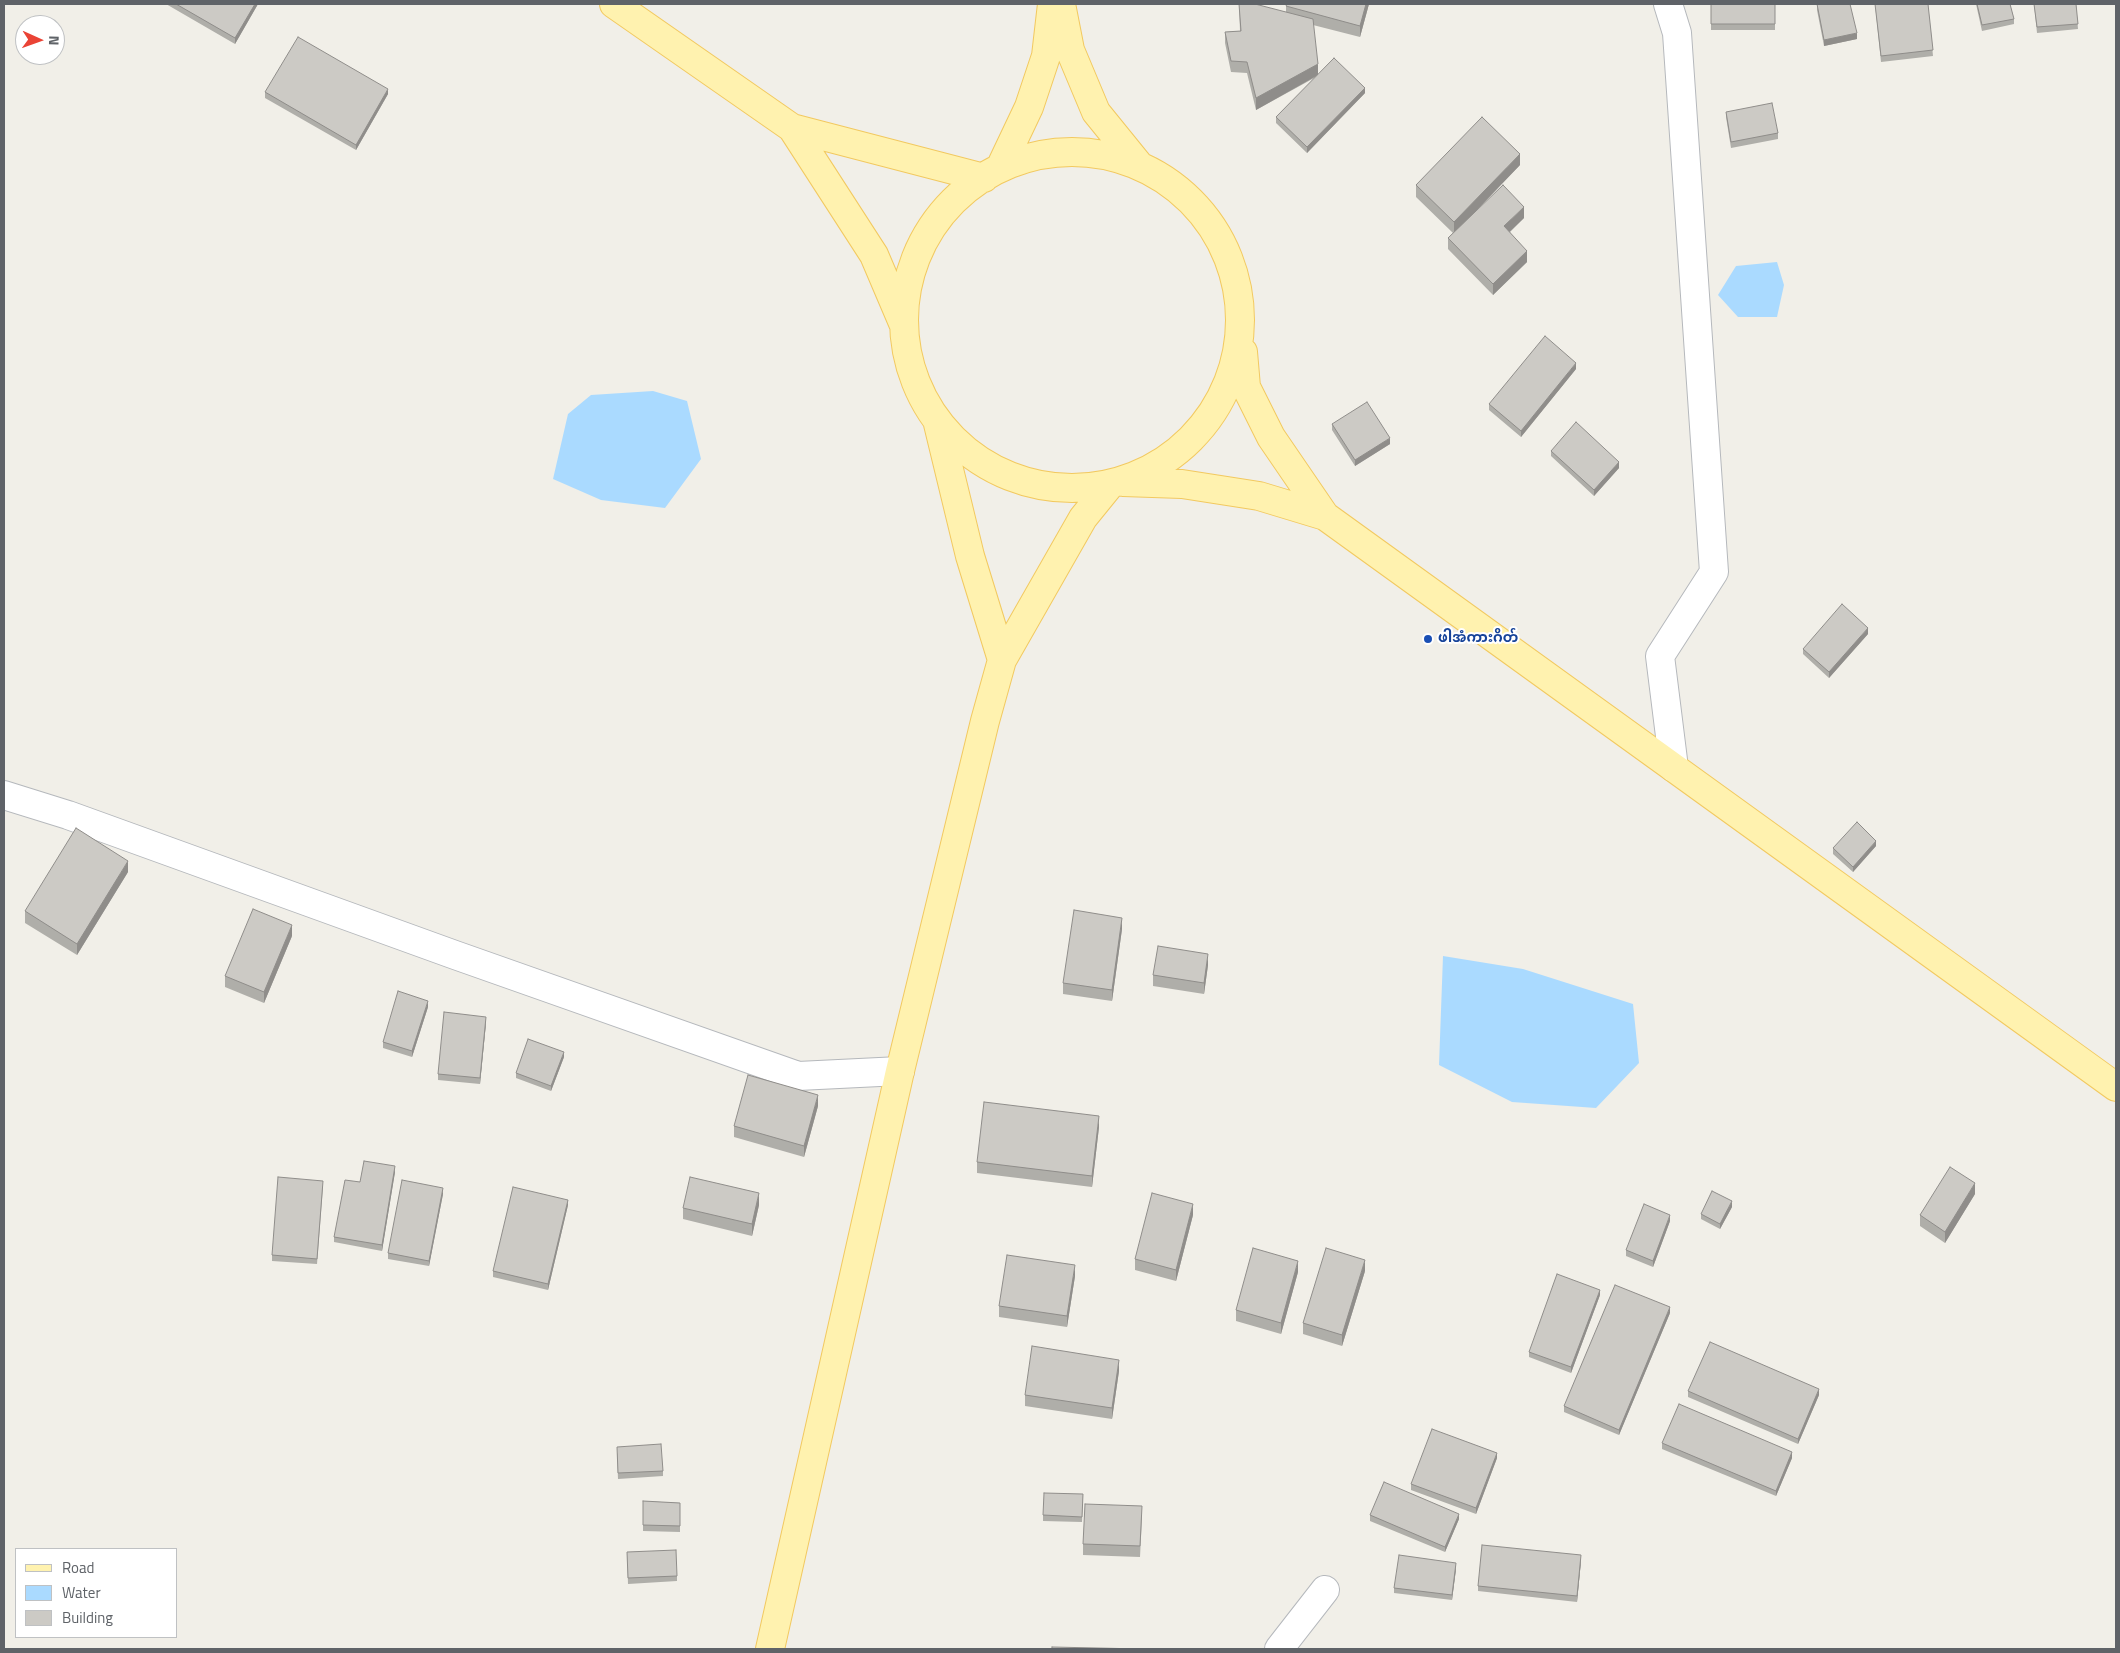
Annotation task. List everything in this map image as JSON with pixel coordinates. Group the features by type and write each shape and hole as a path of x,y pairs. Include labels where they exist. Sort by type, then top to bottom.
{"main road":[{"path":"614,4 792,128 874,255 903,324 907,356 919,392 938,424 970,556 1002,660"},
{"path":"992,172 1029,107 1046,56 1052,4"},
{"path":"1061,4 1070,50 1096,112 1139,165"},
{"path":"792,128 992,172"},
{"path":"903,324 911,271 930,228 962,193 992,172 1046,153 1093,152 1139,165 1182,192 1215,231 1236,279 1246,388 1271,437 1325,516"},
{"path":"770,1649 900,1071 984,721 1002,660 1082,518 1116,484 1168,460 1205,424 1230,380 1240,330"},
{"path":"938,424 986,467 1046,488 1116,484 1182,484 1259,496 1325,516 2116,1086"}],"street":[{"path":"1668,4 1677,33 1714,572 1660,656 1674,768"},
{"path":"4,795 77,818 798,1076 900,1071"},
{"path":"1279,1649 1325,1590"}],"water":[{"path":"1777,262 1784,285 1777,317 1738,317 1718,295 1736,266"},
{"path":"653,391 687,401 701,459 665,508 601,500 553,479 568,414 591,395"},
{"path":"1443,956 1523,969 1633,1004 1639,1063 1596,1108 1512,1102 1439,1065"}],"building":[{"path":"176,4 255,4 235,38"},
{"path":"1239,4 1255,4 1313,19 1318,64 1256,98 1247,62 1231,61 1225,32 1241,31"},
{"path":"1287,4 1366,4 1360,26 1286,6"},
{"path":"1711,4 1775,4 1775,24 1711,24"},
{"path":"1817,4 1850,4 1857,33 1824,40"},
{"path":"1875,4 1928,4 1933,50 1881,56"},
{"path":"1977,4 2010,4 2014,19 1982,25"},
{"path":"2034,4 2076,4 2078,24 2037,27"},
{"path":"298,37 388,89 356,145 265,92"},
{"path":"1334,58 1365,88 1307,147 1276,117"},
{"path":"1772,103 1778,133 1731,142 1726,112"},
{"path":"1482,117 1520,154 1454,222 1416,185"},
{"path":"1503,185 1524,207 1504,226 1527,251 1493,284 1448,238"},
{"path":"1545,336 1576,363 1521,431 1489,404"},
{"path":"1367,402 1390,438 1355,460 1332,424"},
{"path":"1576,422 1619,462 1594,490 1551,451"},
{"path":"1842,604 1868,628 1829,672 1803,649"},
{"path":"1857,822 1876,841 1853,867 1833,848"},
{"path":"76,828 128,861 77,944 25,911"},
{"path":"253,909 292,925 264,992 225,976"},
{"path":"1074,910 1122,918 1112,990 1063,983"},
{"path":"1158,946 1208,954 1204,983 1153,975"},
{"path":"398,991 428,1001 412,1051 383,1042"},
{"path":"444,1012 486,1017 480,1078 438,1074"},
{"path":"528,1039 564,1052 551,1086 516,1073"},
{"path":"748,1075 818,1095 804,1146 734,1126"},
{"path":"984,1102 1099,1116 1092,1176 977,1162"},
{"path":"364,1161 395,1166 382,1245 334,1237 345,1180 360,1182"},
{"path":"1950,1167 1975,1183 1945,1232 1920,1215"},
{"path":"278,1177 323,1181 317,1259 272,1255"},
{"path":"690,1177 759,1193 752,1224 683,1208"},
{"path":"402,1180 443,1188 429,1261 388,1253"},
{"path":"513,1187 568,1200 548,1284 493,1271"},
{"path":"1712,1191 1732,1201 1720,1224 1701,1214"},
{"path":"1152,1193 1193,1204 1176,1270 1135,1259"},
{"path":"1644,1204 1670,1215 1653,1261 1626,1250"},
{"path":"1253,1248 1298,1261 1281,1323 1236,1310"},
{"path":"1326,1248 1365,1260 1342,1335 1303,1323"},
{"path":"1007,1255 1075,1265 1067,1316 999,1306"},
{"path":"1557,1274 1600,1290 1571,1367 1529,1352"},
{"path":"1615,1285 1670,1307 1619,1430 1564,1406"},
{"path":"1710,1342 1819,1389 1798,1439 1688,1391"},
{"path":"1032,1346 1119,1360 1112,1408 1025,1395"},
{"path":"1679,1404 1792,1452 1776,1491 1662,1443"},
{"path":"1432,1429 1497,1453 1476,1508 1411,1484"},
{"path":"661,1444 663,1471 618,1473 617,1447"},
{"path":"1384,1482 1459,1514 1445,1547 1370,1515"},
{"path":"1044,1493 1083,1494 1082,1517 1043,1515"},
{"path":"643,1501 680,1503 680,1526 643,1525"},
{"path":"1085,1504 1142,1506 1140,1546 1083,1544"},
{"path":"1482,1545 1581,1555 1577,1596 1478,1586"},
{"path":"676,1550 677,1576 628,1578 627,1552"},
{"path":"1399,1555 1456,1563 1452,1595 1394,1588"},
{"path":"1052,1647 1142,1649 1052,1649"}],"place":[{"name":"ဖါအံကားဂိတ်","path":"1428,639"}]}
